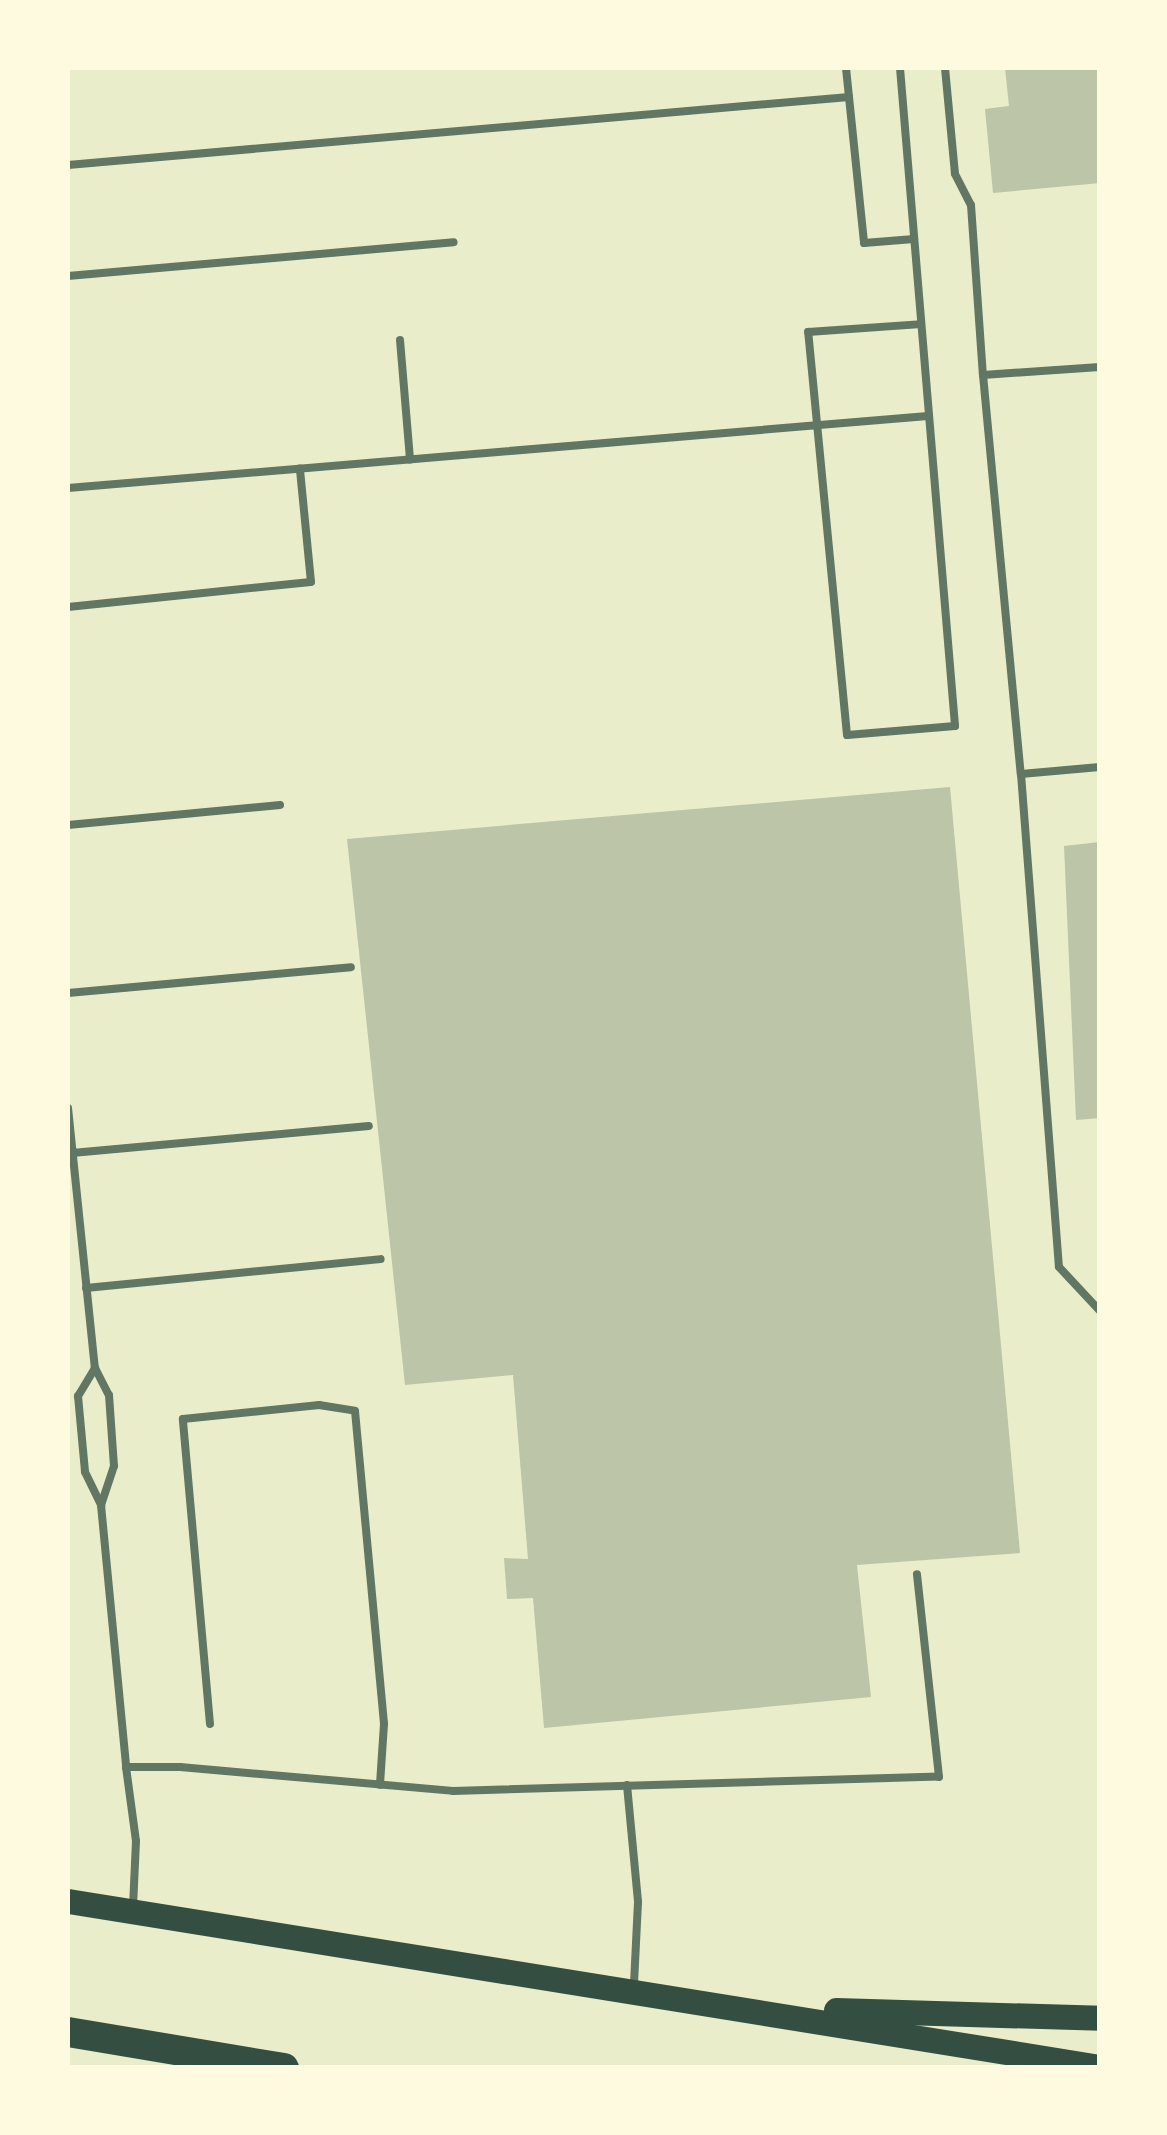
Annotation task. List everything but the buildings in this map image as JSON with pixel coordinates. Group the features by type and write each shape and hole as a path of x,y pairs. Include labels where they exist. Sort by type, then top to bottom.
{"highway":[{"path":"68,2032 284,2068"}],"main road":[{"path":"68,1900 1100,2067"},
{"path":"736,2008 1100,2018"}],"lane":[{"path":"846,68 864,243 914,239"},
{"path":"900,68 956,726 846,735 808,332 921,324"},
{"path":"945,68 955,174 971,205 982,375 1021,774 1059,1267 1100,1311"},
{"path":"68,165 849,97"},
{"path":"68,276 454,242"},
{"path":"400,340 410,460"},
{"path":"982,375 1100,366"},
{"path":"68,488 928,416"},
{"path":"68,607 311,582 300,469"},
{"path":"1021,774 1100,767"},
{"path":"68,825 280,804"},
{"path":"68,993 352,967"},
{"path":"68,1108 95,1368 109,1394 114,1466 101,1505"},
{"path":"72,1153 368,1126"},
{"path":"86,1288 382,1259"},
{"path":"95,1368 78,1396 85,1472 101,1505 136,1842 133,1912"},
{"path":"210,1724 183,1418 319,1405 355,1410 384,1724 380,1785"},
{"path":"126,1767 180,1767 453,1791 939,1777 917,1574"},
{"path":"628,1785 638,1902 633,1991"}]}
